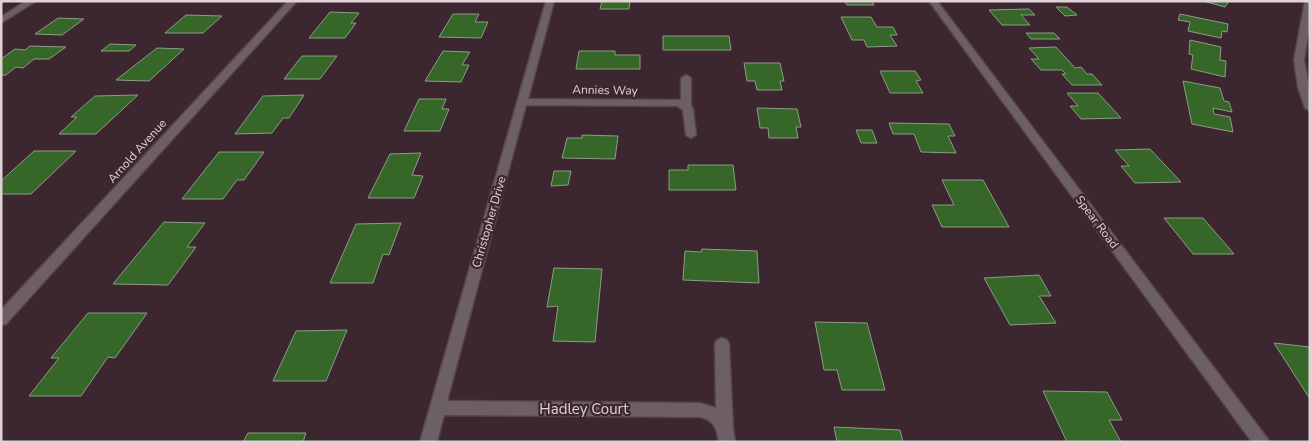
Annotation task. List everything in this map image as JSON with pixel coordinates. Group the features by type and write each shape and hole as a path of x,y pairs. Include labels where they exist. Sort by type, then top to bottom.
{"street":[{"path":"1,21 32,1"},
{"name":"Arnold Avenue","path":"1,320 293,1"},
{"name":"Christopher Drive","path":"428,442 550,1"},
{"name":"Spear Road","path":"933,1 1262,442"},
{"path":"1309,1 1300,60 1303,87 1310,108"},
{"path":"686,78 686,106 689,111 691,135"},
{"name":"Annies Way","path":"522,102 676,103 686,106"},
{"name":"Hadley Court","path":"722,344 726,434"},
{"name":"Hadley Court","path":"437,408 700,410 718,416 726,434"}],"building":[{"path":"602,1 630,1 629,9 600,9"},
{"path":"845,1 872,1 874,5 847,5"},
{"path":"1203,1 1229,1 1225,7"},
{"path":"1056,7 1067,7 1077,15 1065,16"},
{"path":"1029,9 1035,15 1021,15 1030,25 1002,25 989,10"},
{"path":"330,12 359,13 351,23 356,23 345,38 309,38"},
{"path":"453,14 479,14 475,22 488,22 481,38 439,37"},
{"path":"1180,14 1228,24 1227,32 1222,31 1221,38 1188,31 1190,22 1178,20"},
{"path":"186,15 222,16 203,33 165,33"},
{"path":"841,17 871,17 877,27 893,27 897,35 890,35 897,46 867,47 864,40 852,40"},
{"path":"58,18 84,19 62,35 35,34"},
{"path":"1026,33 1054,33 1060,39 1031,39"},
{"path":"663,36 729,36 731,50 663,50"},
{"path":"1190,40 1221,47 1220,60 1226,61 1225,77 1191,69 1193,55 1189,54"},
{"path":"110,44 136,45 129,51 101,51"},
{"path":"30,46 66,47 49,59 34,59 23,68 16,67 6,75 1,75 1,59 15,49 25,50"},
{"path":"1056,47 1075,68 1081,67 1087,74 1092,74 1102,85 1072,85 1062,74 1066,74 1062,70 1041,70 1031,59 1039,59 1029,48"},
{"path":"157,48 184,49 149,81 116,80"},
{"path":"443,51 470,52 462,65 469,65 461,82 425,81"},
{"path":"579,51 615,51 615,55 640,55 640,69 576,69"},
{"path":"302,56 337,56 320,79 284,79"},
{"path":"744,63 780,63 784,81 780,81 782,90 757,90 755,81 747,81"},
{"path":"880,71 915,71 921,80 916,81 923,93 890,93"},
{"path":"1183,81 1220,88 1224,101 1229,102 1232,112 1213,108 1214,114 1230,117 1233,132 1192,124"},
{"path":"1067,93 1098,93 1121,118 1081,119 1070,106 1078,106"},
{"path":"138,95 96,134 59,134 77,117 71,117 95,96"},
{"path":"304,95 289,118 283,118 272,133 235,134 263,96"},
{"path":"419,99 446,99 442,109 449,109 440,131 404,131"},
{"path":"757,108 797,109 801,127 796,127 798,138 769,138 768,128 760,128"},
{"path":"889,123 949,124 955,136 948,136 956,153 921,152 914,134 893,134"},
{"path":"856,130 872,130 877,143 861,143"},
{"path":"582,135 618,136 615,159 562,158 567,138 582,138"},
{"path":"1150,149 1181,182 1135,183 1121,166 1129,166 1115,150"},
{"path":"34,151 76,151 31,194 1,194 1,181"},
{"path":"219,152 264,152 244,180 237,180 223,199 182,199"},
{"path":"421,153 412,175 423,176 414,198 368,198 390,154"},
{"path":"688,165 733,165 736,190 669,190 669,170 688,170"},
{"path":"554,171 571,171 568,185 551,186"},
{"path":"942,180 983,180 1009,227 942,227 932,205 954,205"},
{"path":"1164,218 1203,218 1234,254 1193,254"},
{"path":"164,222 205,223 187,247 196,247 168,285 113,284"},
{"path":"401,223 389,255 383,254 373,283 330,283 356,224"},
{"path":"702,249 757,251 759,283 683,280 685,251 701,252"},
{"path":"554,268 602,269 595,342 553,341 558,306 547,307"},
{"path":"1039,275 1051,296 1039,296 1056,323 1010,325 984,278"},
{"path":"88,313 147,313 115,358 108,357 81,396 29,396 59,358 51,358"},
{"path":"815,322 867,323 885,390 842,390 837,370 824,370"},
{"path":"347,330 326,381 273,381 296,331"},
{"path":"1274,343 1310,347 1310,399"},
{"path":"1043,391 1107,392 1122,420 1109,420 1121,442 1067,442"},
{"path":"834,427 900,430 903,442 837,442"},
{"path":"248,433 306,433 303,442 243,442"}]}
